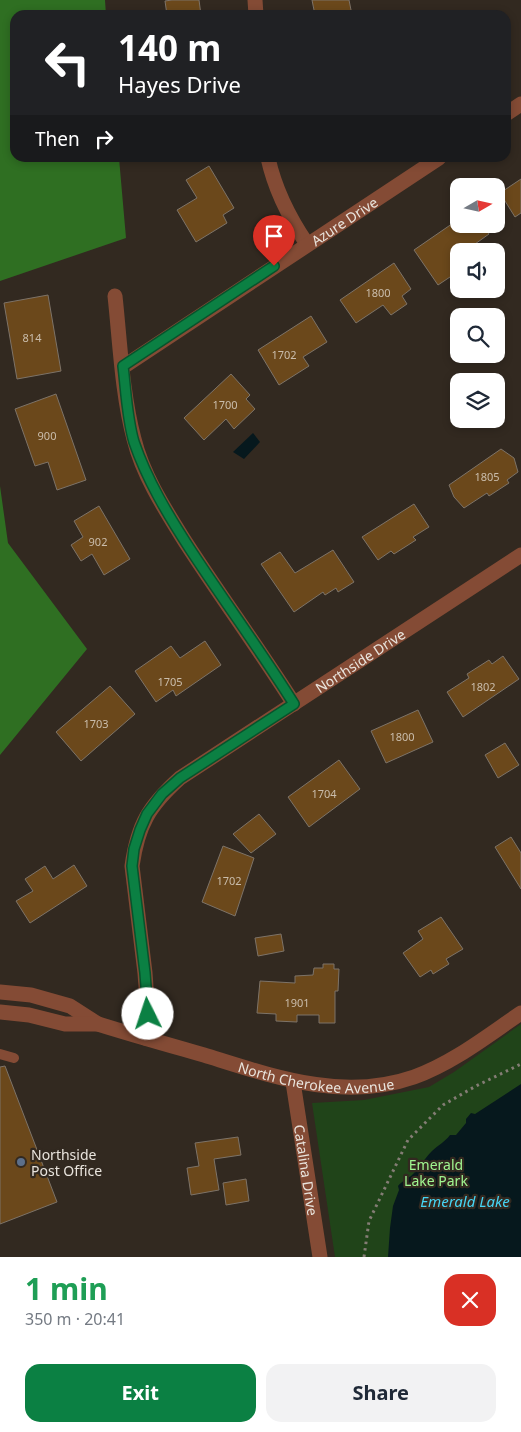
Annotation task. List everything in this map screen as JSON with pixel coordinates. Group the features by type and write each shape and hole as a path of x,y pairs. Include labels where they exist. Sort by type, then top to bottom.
{"street":[{"path":"269,162 277,191 286,210 307,244"},
{"name":"Azure Drive","path":"123,366 433,162"},
{"path":"115,296 128,412 134,439 152,484 165,509 209,579 294,704"},
{"name":"Northside Drive","path":"145,1038 148,1014 145,973 132,866 134,849 147,814 162,794 180,778 521,555"},
{"name":"North Cherokee Avenue","path":"0,992 31,995 70,1006 98,1024 294,1082 336,1087 366,1088 407,1079 440,1065 521,1013"},
{"name":"North Cherokee Avenue","path":"0,1012 29,1015 65,1024 98,1024"},
{"name":"Catalina Drive","path":"294,1082 320,1257"}],"lane":[{"path":"0,1054 14,1058"}],"path":[{"path":"364,1257 369,1221 408,1140 443,1105 521,1064"}],"green space":[{"path":"0,0 105,0 106,10 10,10 10,162 119,162 126,238 0,281"},
{"path":"0,486 8,543 87,649 0,755"},
{"name":"Emerald Lake Park","path":"521,1024 521,1257 335,1257 312,1103 364,1100 429,1087 454,1072"}],"water":[{"path":"253,433 260,442 244,459 233,452"},
{"name":"Emerald Lake","path":"521,1084 521,1257 388,1257 393,1206 399,1190 398,1186 411,1176 432,1151 450,1135 456,1135 466,1123 466,1119 471,1113 475,1114"}],"building":[{"path":"199,0 200,10 166,10 165,1"},
{"path":"312,0 349,0 351,10 314,10"},
{"path":"209,166 234,208 223,215 227,223 196,242 177,210 197,198 186,180"},
{"path":"521,179 521,213 515,217 505,201 505,190"},
{"path":"450,225 450,233 489,234 476,243 450,243 450,277 438,285 414,250"},
{"path":"394,263 411,289 402,296 407,304 391,315 383,305 356,323 340,300"},
{"path":"48,295 61,371 17,379 4,303"},
{"path":"311,316 327,342 303,357 309,366 279,385 258,350"},
{"path":"231,374 250,395 246,399 255,409 234,429 226,419 204,440 184,418"},
{"path":"56,394 86,480 57,490 48,462 35,466 15,409"},
{"path":"501,449 514,458 518,472 507,480 509,483 489,496 487,493 464,508 454,497 449,485"},
{"path":"414,504 429,527 413,537 416,540 394,554 391,551 378,560 362,537"},
{"path":"99,506 130,559 104,575 92,554 81,561 71,545 83,537 74,521"},
{"path":"333,550 354,582 338,592 336,588 325,595 323,592 294,612 261,564 280,552 295,573"},
{"path":"205,641 221,665 176,696 173,690 156,702 135,671 171,646 180,658"},
{"path":"503,656 519,679 463,717 447,692 469,678 467,674 489,660 492,664"},
{"path":"110,686 135,714 81,761 56,732"},
{"path":"418,710 433,742 386,763 371,731"},
{"path":"505,743 519,765 498,778 485,755"},
{"path":"339,760 360,789 309,827 288,797"},
{"path":"259,814 276,834 251,853 233,834"},
{"path":"511,837 521,853 521,889 495,847"},
{"path":"223,846 254,858 235,916 202,902"},
{"path":"74,865 87,886 30,923 16,901 33,891 25,879 45,866 53,879"},
{"path":"441,917 463,949 446,959 449,964 433,974 431,970 420,977 403,953 423,939 418,931"},
{"path":"281,934 284,951 258,956 255,938"},
{"path":"323,964 334,964 334,969 339,969 338,991 335,991 335,1023 319,1023 319,1015 297,1015 297,1022 276,1021 276,1014 257,1013 260,981 295,983 295,976 313,975 314,968 323,968"},
{"name":"Northside Post Office","path":"5,1066 57,1202 0,1224 0,1067"},
{"path":"238,1137 241,1155 214,1159 219,1190 191,1195 187,1168 199,1166 195,1143"},
{"path":"246,1179 249,1201 226,1205 223,1183"}],"place":[{"name":"Northside Post Office","path":"21,1162"}],"route":[{"path":"148,1014 132,866 134,849 147,814 162,794 180,778 294,704 209,579 165,509 152,484 134,439 128,412 123,366 274,266"}]}
